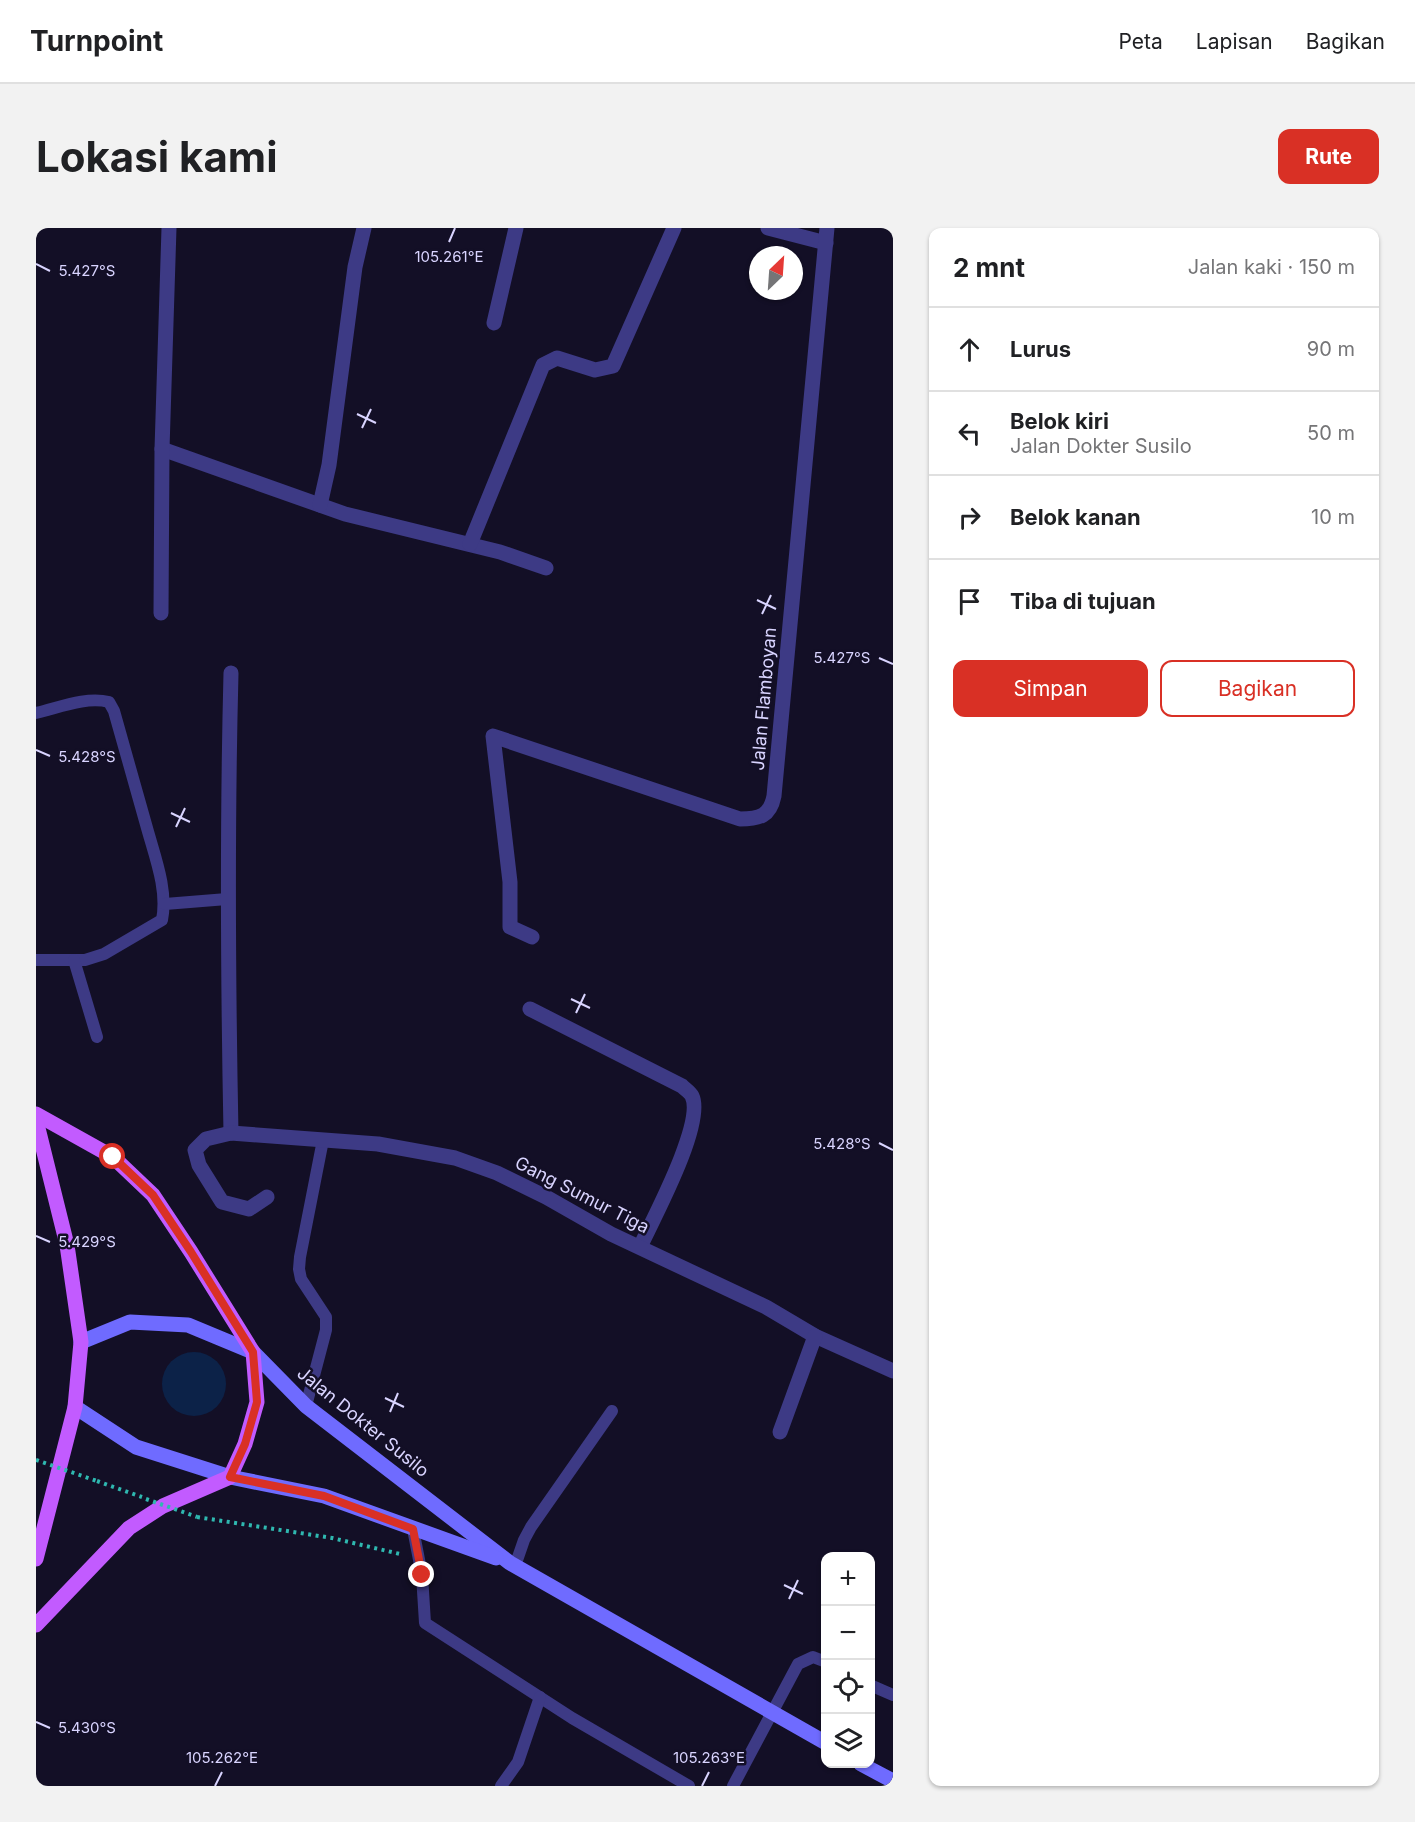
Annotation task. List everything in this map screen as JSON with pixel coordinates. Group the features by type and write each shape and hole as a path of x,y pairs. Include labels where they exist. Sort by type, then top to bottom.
{"main road":[{"path":"36,1114 113,1157 153,1195 253,1352 257,1402 245,1444 230,1477 163,1506 129,1528 36,1625"},
{"path":"36,1120 67,1245 81,1342 75,1407 36,1559"},
{"name":"Jalan Dokter Susilo","path":"81,1342 130,1322 142,1322 188,1325 253,1352 306,1406 513,1565 821,1741"},
{"name":"Jalan Dokter Susilo","path":"75,1407 136,1447 230,1477 324,1496 513,1565"},
{"path":"869,1768 893,1781"}],"street":[{"path":"161,613 162,449 169,228"},
{"path":"320,504 329,465 355,267 364,228"},
{"path":"494,323 516,228"},
{"path":"470,544 543,365 557,358 595,370 613,366 674,228"},
{"path":"768,228 827,236"},
{"name":"Jalan Flamboyan","path":"532,937 510,927 510,882 493,736 740,819 762,816 771,808 774,796 827,236"},
{"path":"162,449 345,514 500,552 546,568"},
{"path":"231,673 228,779 231,1133 206,1139 195,1150 199,1165 222,1202 249,1209 267,1197"},
{"path":"530,1009 682,1086 692,1096 690,1132 676,1171 640,1247"},
{"name":"Gang Sumur Tiga","path":"231,1133 378,1144 455,1158 507,1178 640,1247 766,1307 815,1336 893,1371"},
{"path":"780,1432 815,1336"}],"lane":[{"path":"36,714 86,701 109,702 114,711 147,827 165,904 162,920 104,954 85,960 36,960"},
{"path":"165,904 228,899"},
{"path":"74,960 97,1037"},
{"path":"306,1406 326,1330 326,1317 301,1279 300,1257 323,1140"},
{"path":"513,1565 531,1527 612,1412"},
{"path":"413,1529 425,1623 540,1698 689,1786"},
{"path":"734,1786 798,1665 813,1657 821,1660"},
{"path":"875,1687 893,1695"},
{"path":"501,1786 518,1762 540,1698"}],"path":[{"path":"36,1460 197,1517 332,1538 418,1558"}],"water":[{"path":"194,1352 212,1358 220,1366 226,1384 220,1402 212,1410 194,1416 176,1410 168,1402 162,1384 168,1366 176,1358"}],"route":[{"path":"113,1157 153,1195 253,1352 257,1402 245,1444 230,1477 324,1496 413,1529 422,1575"}]}
